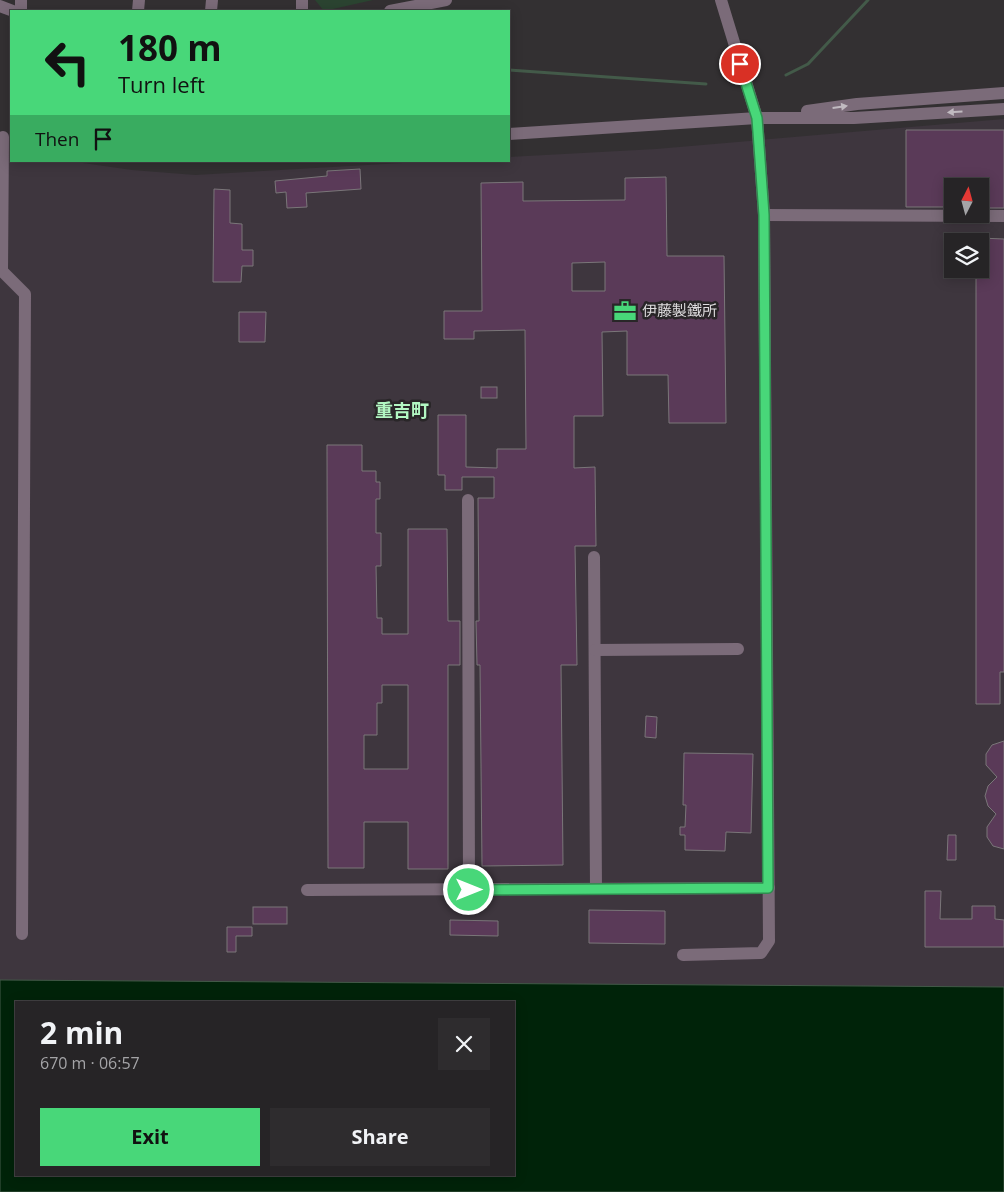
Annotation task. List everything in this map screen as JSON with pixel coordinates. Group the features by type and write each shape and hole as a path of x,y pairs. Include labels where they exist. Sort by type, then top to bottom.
{"street":[{"path":"395,10 446,0"},
{"path":"683,955 760,953 769,942 764,215 757,118 721,0"},
{"path":"757,118 857,104 1004,93"},
{"path":"510,134 757,118 854,118 1004,109"},
{"path":"5,137 2,271 25,294 22,934"},
{"path":"764,215 1004,216"},
{"path":"468,500 469,890"},
{"path":"594,557 596,889"},
{"path":"594,650 738,649"},
{"path":"306,890 768,888"}],"shaded area":[{"path":"315,0 373,0 328,10 323,10"},
{"path":"1004,119 1004,987 0,980 0,152 10,153 10,162 76,162 132,170 195,175 420,162 510,162 510,157 656,149"},
{"path":"0,980 1004,987 1004,1192 0,1192"}],"building":[{"path":"906,130 1004,130 1004,208 989,208 989,178 944,178 944,207 906,207"},
{"path":"360,169 361,189 306,193 307,207 287,208 286,192 276,193 275,181 327,176 327,171"},
{"path":"666,177 667,256 724,256 726,423 669,423 668,375 627,375 627,331 602,332 603,416 574,416 574,468 595,467 596,546 575,546 577,665 561,665 563,865 482,866 480,665 477,665 476,621 479,621 478,498 494,498 494,477 462,477 462,490 445,490 445,475 438,475 438,415 466,415 466,467 497,468 497,449 526,449 525,330 474,331 474,339 444,339 444,311 482,311 481,183 523,182 523,201 625,200 625,178","holes":["605,262 605,291 572,291 572,263"]},
{"path":"214,189 230,190 230,223 242,224 242,250 253,250 253,266 242,266 241,282 213,282"},
{"path":"989,238 1004,239 1004,672 1000,672 1000,704 976,704 976,278 989,278"},
{"path":"239,312 266,312 265,342 239,342"},
{"path":"481,387 497,387 497,398 481,398"},
{"path":"327,445 362,445 362,471 376,471 376,482 380,482 380,499 376,499 376,533 381,533 381,566 376,566 377,618 382,618 382,634 408,634 408,529 447,529 448,621 460,621 460,665 448,665 448,869 408,869 408,822 364,822 364,868 328,868","holes":["382,685 408,685 408,769 364,769 364,735 377,735 377,703 382,703"]},
{"path":"646,716 657,717 656,738 645,737"},
{"path":"1004,741 1004,849 993,846 987,837 987,827 996,814 988,806 985,796 988,786 997,777 986,765 986,754 992,745"},
{"path":"684,753 753,754 751,833 726,832 725,851 685,850 685,835 680,835 680,827 685,827 686,805 683,805"},
{"path":"948,835 956,835 956,860 947,860"},
{"path":"925,891 941,891 940,919 972,919 972,906 995,906 995,919 1004,920 1004,947 925,947"},
{"path":"253,907 287,907 287,924 253,924"},
{"path":"589,910 665,911 665,944 589,943"},
{"path":"450,920 498,921 498,936 450,935"},
{"path":"227,927 252,927 252,936 236,936 236,952 227,952"}],"waterway":[{"path":"786,75 808,64 868,0"},
{"path":"510,70 706,84"}],"place":[{"name":"伊藤製鐵所","path":"625,311"}],"district":[{"name":"重吉町","path":"402,411"}],"route":[{"path":"469,890 768,888 764,215 757,118 740,64"}]}
